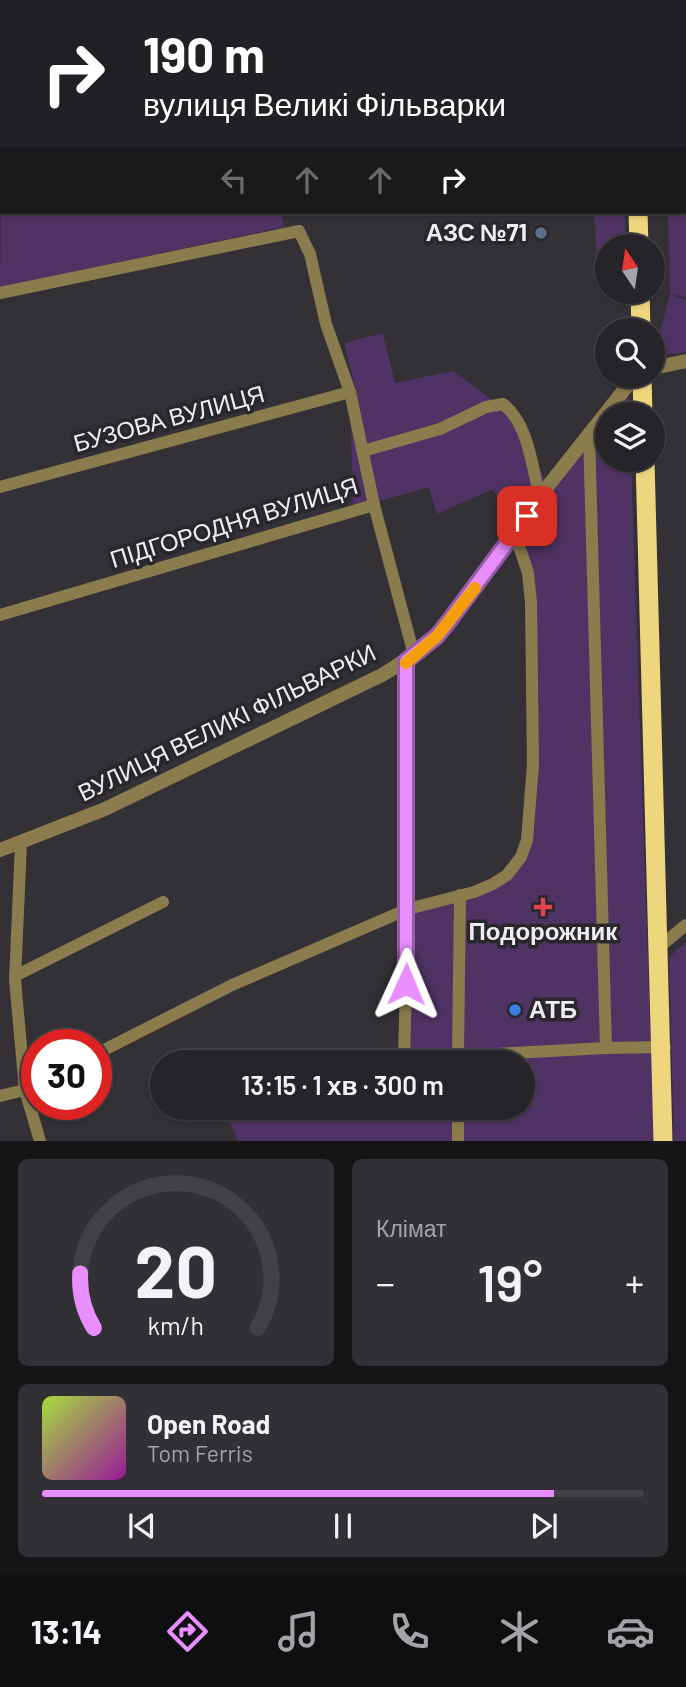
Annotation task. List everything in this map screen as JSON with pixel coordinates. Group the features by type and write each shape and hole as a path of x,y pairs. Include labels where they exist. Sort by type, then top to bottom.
{"highway":[{"path":"638,214 639,234"},
{"path":"645,472 658,948 664,1047 663,1141"}],"street":[{"name":"ПІДГОРОДНЯ ВУЛИЦЯ","path":"0,293 299,231 310,254 326,324 350,392 374,505 0,615"},
{"path":"665,365 686,361"},
{"name":"ВУЛИЦЯ ВЕЛИКІ ФІЛЬВАРКИ","path":"0,850 106,809 243,744 410,658 437,636 449,621 625,388"},
{"name":"БУЗОВА ВУЛИЦЯ","path":"0,487 350,392"},
{"path":"362,450 440,429 486,407 503,404 513,411 522,429 540,498"},
{"path":"589,433 606,1048"},
{"path":"374,505 410,658 404,1050"},
{"path":"112,1046 232,985 408,909 493,884 507,875 521,857 527,840 533,764 531,603 528,573 515,534"},
{"path":"20,843 15,978 22,1029"},
{"path":"458,1050 460,895"},
{"path":"0,984 163,902"},
{"path":"658,948 686,925"},
{"path":"535,1053 664,1047"},
{"path":"0,1096 21,1090"},
{"path":"36,1120 40,1141"},
{"path":"458,1120 458,1141"}],"shaded area":[{"path":"1,214 281,214 284,227 0,287"},
{"path":"594,214 625,214 626,234 595,234"},
{"path":"668,214 686,214 686,298 670,293"},
{"path":"670,294 686,300 686,352 665,352 664,318"},
{"path":"383,333 395,383 453,371 494,401 517,423 548,486 595,425 595,472 631,472 654,1141 238,1141 230,1122 535,1120 535,1050 404,1050 408,909 493,884 527,840 531,603 515,534 493,489 437,514 429,487 353,512 350,392 356,390 344,343"},
{"path":"623,388 628,388 629,402 613,402"},
{"path":"686,942 686,1141 674,1141 669,957"}],"slow traffic":[{"path":"406,663 437,636 475,588"}],"place":[{"name":"АЗС №71","path":"541,233"},
{"name":"Подорожник","path":"543,907"},
{"name":"АТБ","path":"515,1010"}],"route":[{"path":"406,984 406,661 437,636 527,516"}]}
